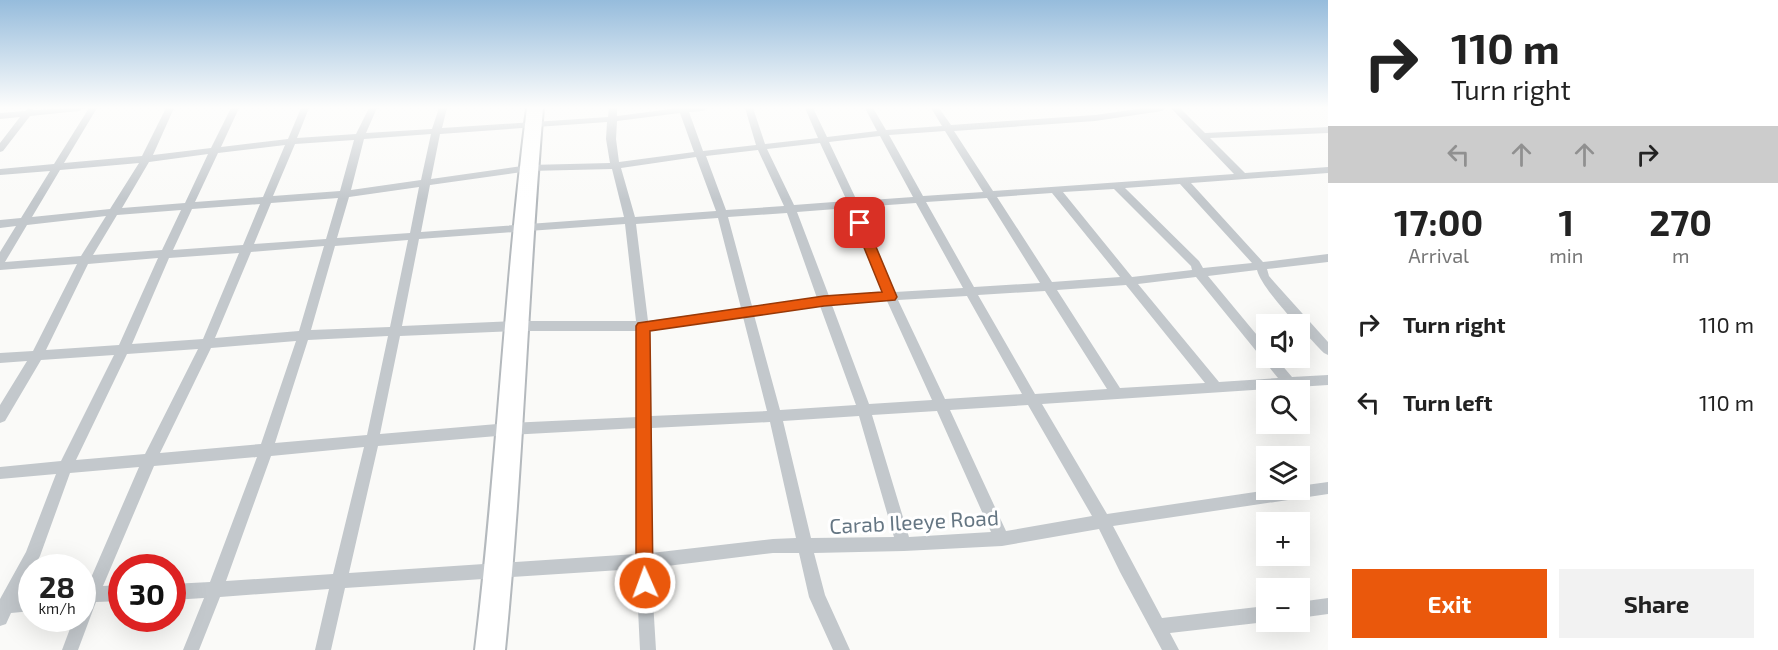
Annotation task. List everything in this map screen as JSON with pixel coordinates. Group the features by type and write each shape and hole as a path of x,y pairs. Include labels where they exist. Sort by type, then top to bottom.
{"highway":[{"path":"490,650 499,569 523,229 532,138"}],"street":[{"path":"0,261 74,138"},
{"path":"0,417 38,354 84,261 146,159 156,138"},
{"path":"3,610 32,556 65,468 124,348 165,255 221,138"},
{"path":"0,172 146,159 217,148 328,138"},
{"path":"191,650 215,591 305,335 359,138"},
{"path":"323,650 372,442 435,138"},
{"path":"611,138 615,166 620,177 630,219 643,326 645,423 643,561 648,650"},
{"path":"694,138 722,214 775,416 817,597 842,650"},
{"path":"758,138 791,209 864,410 904,544"},
{"path":"0,224 113,212 345,194 529,168 615,166 838,138"},
{"path":"885,138 1103,521 1125,567 1171,650"},
{"path":"956,138 1047,287 1117,394"},
{"path":"1204,138 1242,176"},
{"path":"824,140 891,297 1002,539"},
{"path":"96,576 207,344 291,141"},
{"path":"0,266 415,238 630,219 1328,170"},
{"path":"1183,181 1260,266 1270,286 1328,350"},
{"path":"1116,185 1195,264 1200,274 1256,343"},
{"path":"1055,190 1216,387"},
{"path":"0,358 305,335 516,326 643,326 824,301 1130,281 1326,260"},
{"path":"1277,368 1287,380"},
{"path":"1310,381 1328,380"},
{"path":"0,473 509,429 775,416 1256,385"},
{"name":"Carab Ileeye Road","path":"186,592 643,561 773,546 904,544 1002,539 1103,521 1328,488"},
{"path":"3,610 18,606"},
{"path":"1310,608 1328,606"},
{"path":"1159,626 1256,615"},
{"path":"70,650 77,632"}],"route":[{"path":"645,583 643,561 645,423 643,326 824,301 891,297 860,223"}]}
